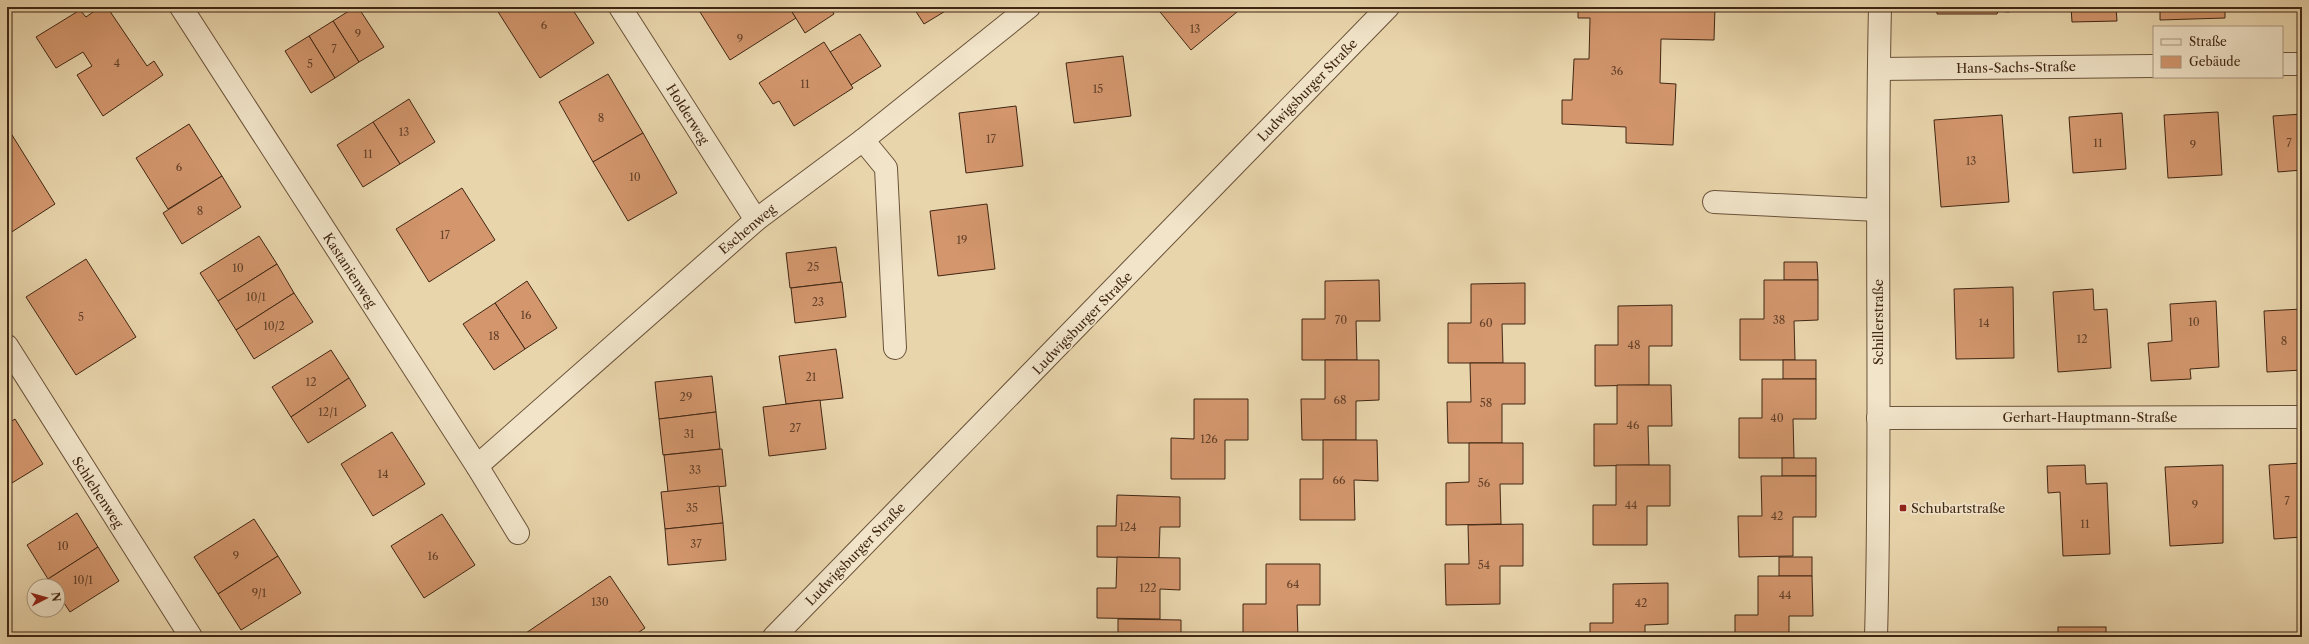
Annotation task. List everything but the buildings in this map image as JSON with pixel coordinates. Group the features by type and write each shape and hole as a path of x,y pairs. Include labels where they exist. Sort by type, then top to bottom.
{"street":[{"name":"Kastanienweg","path":"181,7 477,466 518,533"},
{"name":"Holderweg","path":"620,7 756,220"},
{"name":"Eschenweg","path":"477,466 756,220 863,140 1029,7"},
{"name":"Ludwigsburger Straße","path":"774,637 1388,7"},
{"name":"Schillerstraße","path":"1876,637 1880,508 1878,418 1878,210 1880,7"},
{"path":"2283,64 2302,64"},
{"name":"Hans-Sachs-Straße","path":"1879,69 2153,66"},
{"path":"863,140 886,168 895,348"},
{"path":"1714,202 1878,210"},
{"name":"Schlehenweg","path":"7,346 191,637"},
{"name":"Gerhart-Hauptmann-Straße","path":"1878,418 2302,417"}],"place":[{"name":"Schubartstraße","path":"1903,508"}]}
